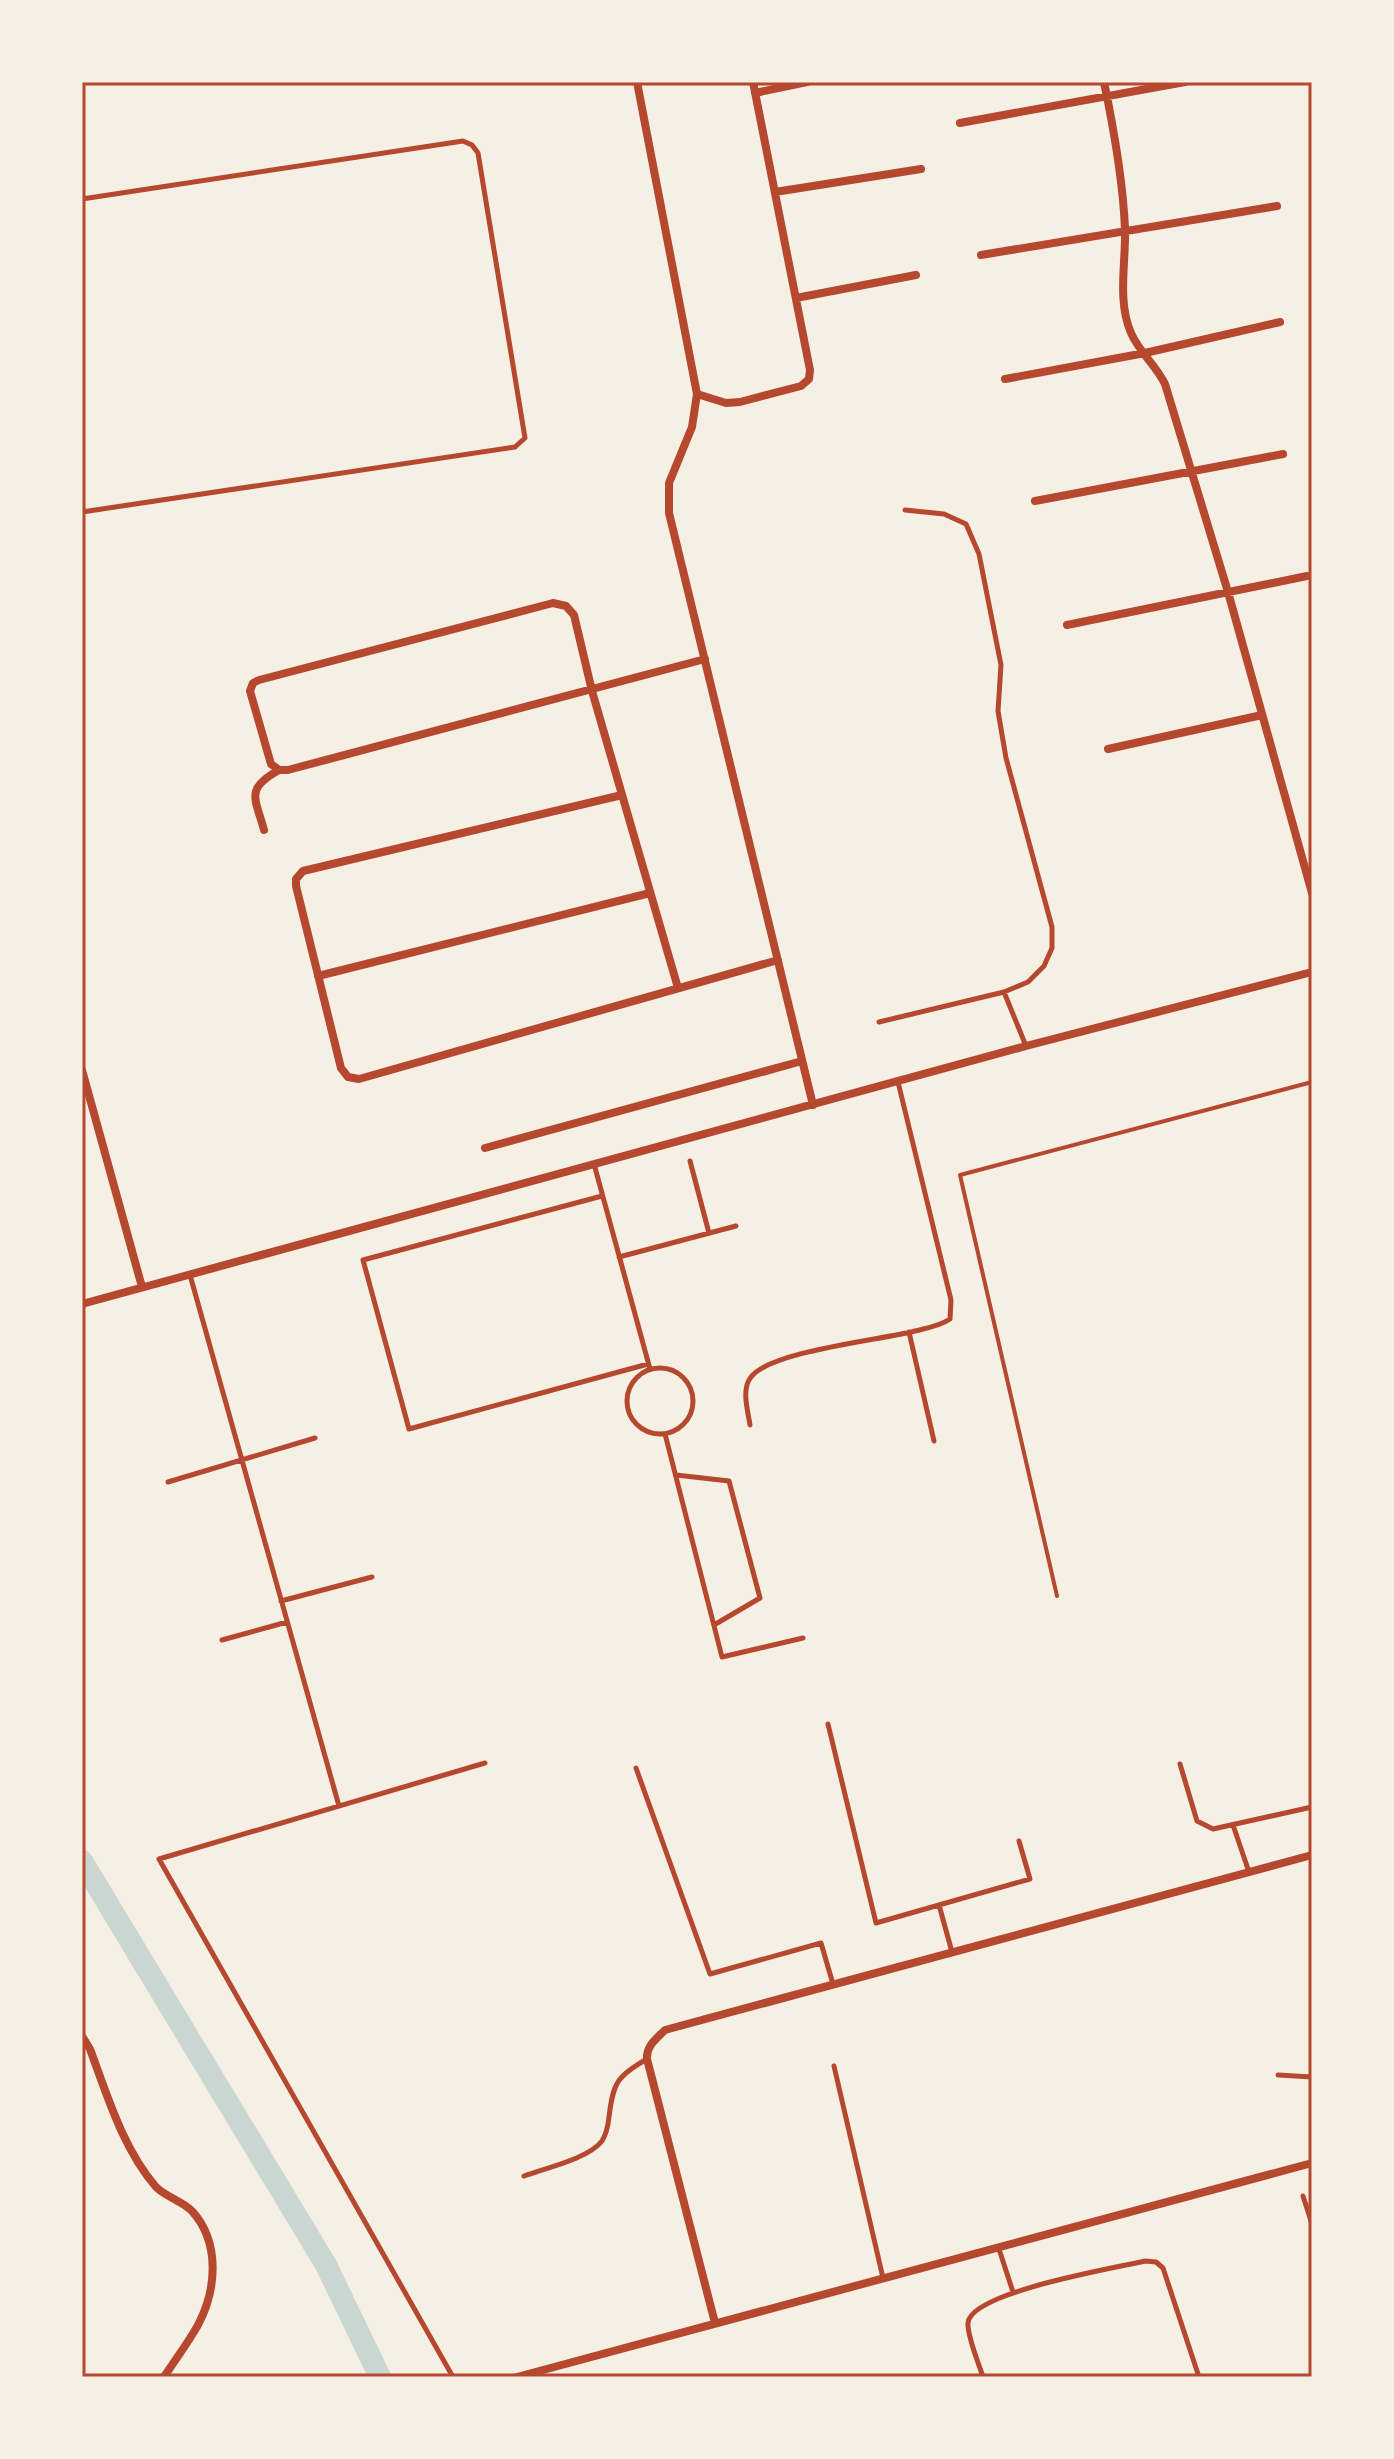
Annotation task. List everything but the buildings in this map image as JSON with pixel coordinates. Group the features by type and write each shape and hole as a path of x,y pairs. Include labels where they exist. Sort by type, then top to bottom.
{"street":[{"path":"637,82 697,394 692,427 669,483 669,513 813,1105"},
{"path":"697,394 726,403 740,402 801,386 809,379 810,370 753,82"},
{"path":"755,93 807,82"},
{"path":"1104,82 1125,229 1123,291 1130,331 1165,384 1228,592 1312,893"},
{"path":"960,123 1185,82"},
{"path":"775,192 921,169"},
{"path":"981,255 1277,206"},
{"path":"796,298 916,275"},
{"path":"1005,379 1145,353 1280,322"},
{"path":"1035,501 1283,454"},
{"path":"1067,625 1307,576"},
{"path":"279,770 271,764 250,691 253,683 553,603 566,606 574,615 592,691 678,988"},
{"path":"264,830 255,794 260,781 279,770 592,691 705,659"},
{"path":"1108,749 1262,715"},
{"path":"622,795 303,871 296,879 296,886 341,1068 348,1077 359,1079 778,960"},
{"path":"318,976 650,893"},
{"path":"82,1304 1026,1046 1312,972"},
{"path":"485,1148 802,1061"},
{"path":"82,1070 142,1287"},
{"path":"715,2323 647,2059 646,2052 652,2042 665,2030 1312,1855"},
{"path":"82,2036 131,2148 158,2189 190,2209 208,2233 213,2271 207,2305 164,2377"},
{"path":"517,2377 1312,2163"}],"lane":[{"path":"82,199 463,141 472,145 478,153 525,438 515,447 82,512"},
{"path":"879,1022 1004,992 1028,982 1044,966 1052,948 1052,927 1006,758 998,711 1001,665 979,554 966,524 944,514 905,510"},
{"path":"1004,992 1026,1046"},
{"path":"750,1425 746,1387 751,1376 765,1366 787,1357 944,1324 950,1319 952,1311 898,1081"},
{"path":"690,1161 709,1233"},
{"path":"594,1164 649,1367"},
{"path":"602,1196 363,1260 409,1429 649,1367 669,1369 680,1375 692,1393 693,1405 684,1425 665,1434 645,1431 636,1425 627,1406 630,1386 649,1367"},
{"path":"619,1257 736,1226"},
{"path":"189,1274 339,1806"},
{"path":"909,1332 934,1441"},
{"path":"665,1434 722,1657 803,1638"},
{"path":"168,1482 315,1438"},
{"path":"676,1475 729,1481 760,1598 714,1625"},
{"path":"281,1601 372,1577"},
{"path":"222,1640 287,1622"},
{"path":"828,1724 876,1923 1030,1879 1019,1841"},
{"path":"453,2377 159,1859 485,1763"},
{"path":"1180,1764 1197,1821 1213,1829 1312,1807"},
{"path":"636,1768 710,1974 821,1943 833,1985"},
{"path":"1233,1825 1249,1872"},
{"path":"939,1905 952,1952"},
{"path":"524,2176 590,2151 602,2141 608,2129 616,2082 626,2071 647,2059"},
{"path":"834,2066 883,2278"},
{"path":"1278,2075 1312,2077"},
{"path":"1303,2196 1312,2224"},
{"path":"999,2249 1013,2292"},
{"path":"983,2377 968,2323 972,2313 981,2306 1013,2292 1145,2261 1156,2262 1163,2268 1199,2377"}],"path":[{"path":"1057,1596 960,1175 1312,1082"}],"waterway":[{"path":"82,1861 326,2265 380,2377"}]}
